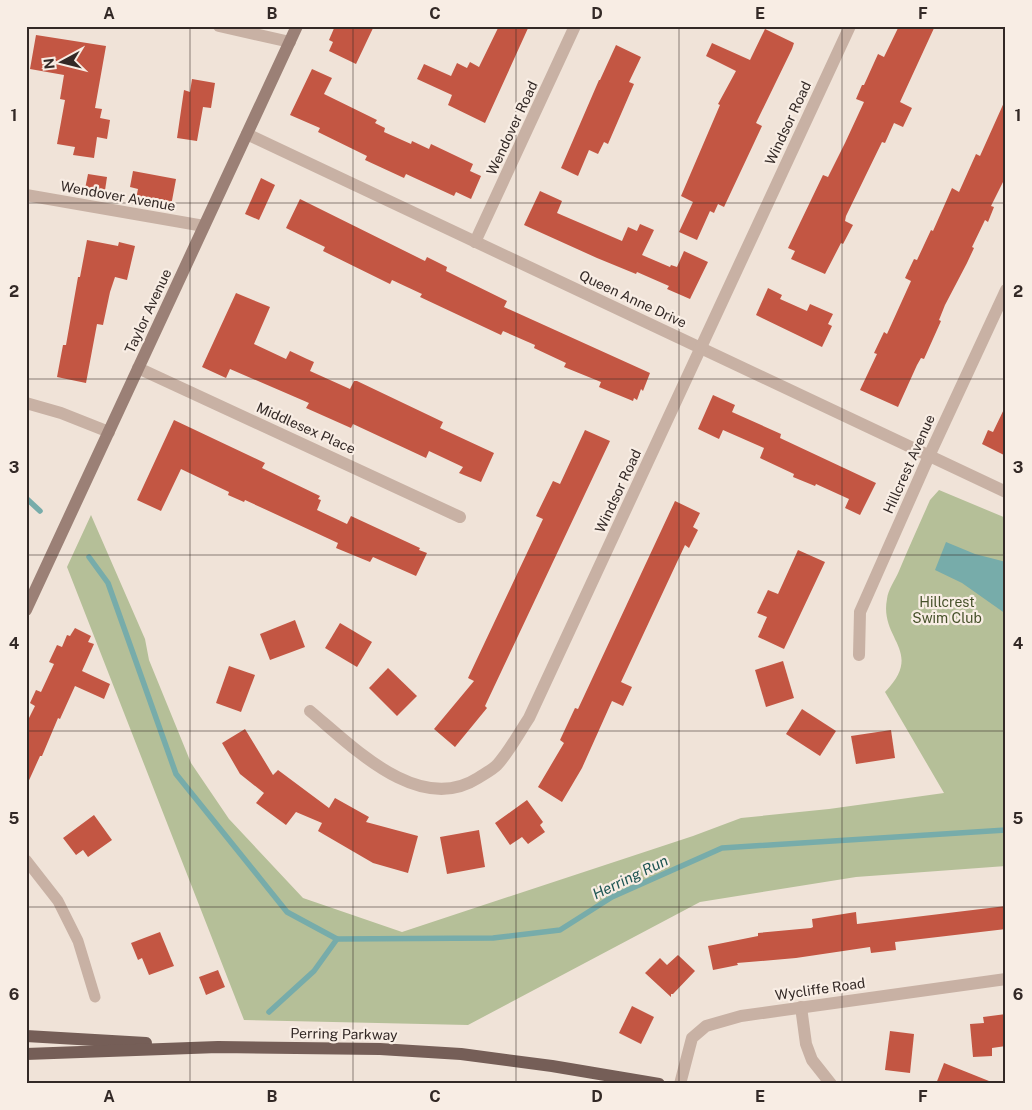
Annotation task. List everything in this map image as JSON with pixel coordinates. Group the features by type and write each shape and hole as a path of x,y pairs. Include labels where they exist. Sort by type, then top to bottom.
{"main road":[{"name":"Taylor Avenue","path":"26,610 297,26"},
{"path":"26,1036 218,1047"},
{"name":"Perring Parkway","path":"26,1054 218,1047 380,1049 461,1054 552,1066 659,1084"}],"street":[{"path":"219,26 290,42"},
{"name":"Wendover Road","path":"475,242 575,26"},
{"name":"Windsor Road","path":"310,711 367,759 404,782 438,790 468,785 496,766 529,718 850,26"},
{"name":"Queen Anne Drive","path":"247,134 1006,492"},
{"name":"Wendover Avenue","path":"26,195 204,226"},
{"name":"Hillcrest Avenue","path":"858,655 860,612 929,456 1006,290"},
{"name":"Middlesex Place","path":"138,368 460,517"},
{"path":"26,403 60,413 109,432"},
{"name":"Wycliffe Road","path":"680,1084 692,1038 706,1026 741,1016 1006,978"},
{"path":"802,1007 806,1044 812,1060 831,1084"}],"lane":[{"path":"26,860 58,901 78,942 95,997"}],"green space":[{"name":"Hillcrest Swim Club","path":"939,490 1006,518 1006,866 856,877 700,902 468,1025 244,1020 67,567 91,515 145,639 149,660 191,763 229,819 303,898 402,932 693,836 741,818 829,809 944,793 885,692 896,678 901,666 901,655 886,613 888,596 930,500"}],"water":[{"path":"946,542 975,554 1006,562 1006,614 962,583 935,570"}],"building":[{"path":"335,26 374,26 356,64 329,51 333,42 329,40"},
{"path":"499,26 529,26 485,123 448,105 452,95 417,79 424,64 451,76 457,63 467,68 470,62 479,67"},
{"path":"899,26 935,26 900,102 912,108 903,127 894,123 885,143 882,142 846,216 845,221 853,225 825,274 791,259 795,251 788,248 823,175 828,177 864,102 856,99 862,85 864,85 878,54 884,57"},
{"path":"765,29 794,43 756,123 762,126 724,207 718,204 714,213 710,211 697,240 679,232 693,202 681,196 720,105 718,104 736,71 706,56 712,43 750,60"},
{"path":"36,35 106,46 95,108 102,109 100,118 110,120 107,139 97,137 94,158 73,155 75,147 57,144 65,100 60,99 64,75 30,69"},
{"path":"616,45 641,57 629,82 634,84 608,144 604,142 598,154 589,150 578,176 561,168"},
{"path":"312,69 332,78 324,94 377,120 375,123 385,128 384,132 411,144 412,141 429,149 431,144 473,164 470,171 481,176 471,199 456,192 454,196 406,174 404,178 365,160 367,156 318,132 320,128 290,115"},
{"path":"192,79 215,83 211,108 203,107 197,141 177,138 184,90 190,92"},
{"path":"1006,98 1006,176 991,206 994,207 988,222 985,220 972,247 974,248 967,263 945,305 939,320 941,321 924,359 921,358 917,365 898,407 860,390 877,354 874,353 884,332 887,334 911,281 905,278 914,259 917,260 931,230 933,231 952,188 959,192 976,154 980,156"},
{"path":"133,171 176,179 171,206 136,199 138,189 130,187"},
{"path":"88,174 107,177 104,197 84,194"},
{"path":"261,178 275,185 259,220 245,214"},
{"path":"540,191 562,201 557,213 622,241 628,227 637,231 640,224 654,230 642,255 670,267 671,265 677,267 684,251 708,262 690,299 667,289 669,286 597,258 524,225"},
{"path":"300,199 425,261 427,257 447,267 446,271 507,301 504,307 650,373 643,391 641,389 637,400 634,398 633,401 599,387 601,382 564,367 566,363 534,348 535,345 503,331 501,335 420,297 422,294 392,280 390,284 323,251 325,247 286,228"},
{"path":"87,240 118,246 119,242 135,246 127,280 115,277 103,325 97,324 86,383 57,377 63,345 66,345 78,277 80,277"},
{"path":"768,288 782,295 780,299 807,311 810,304 833,314 828,324 832,326 822,347 756,315"},
{"path":"236,293 270,307 254,344 286,359 290,351 314,362 310,371 350,389 354,381 357,381 443,422 440,428 494,453 481,482 459,473 463,467 429,451 426,458 353,424 351,428 306,408 309,403 230,369 226,378 202,367"},
{"path":"713,395 735,405 732,412 781,434 780,438 876,483 860,515 845,508 849,499 816,484 815,486 793,477 794,474 760,458 764,448 723,430 719,439 698,429"},
{"path":"1006,405 1006,456 982,444 988,430 993,432"},
{"path":"174,420 265,463 262,468 320,496 318,499 321,500 317,510 347,524 351,516 420,548 419,550 427,553 416,576 373,557 370,562 336,548 338,543 245,500 244,502 228,495 229,492 181,469 161,511 137,500"},
{"path":"585,430 610,441 485,706 487,708 455,747 434,729 474,681 468,678 543,519 536,516 553,481 560,484"},
{"path":"675,501 700,513 693,527 698,530 689,548 685,545 621,682 632,687 623,706 612,701 582,768 562,802 538,787 564,743 560,740 575,708 578,709"},
{"path":"798,550 825,562 784,649 758,637 767,617 757,613 768,590 778,594"},
{"path":"295,620 305,647 270,660 260,634"},
{"path":"340,623 372,642 357,667 325,648"},
{"path":"75,628 91,636 88,642 94,644 82,671 110,684 104,699 75,686 26,787 26,724 35,706 30,703 36,690 41,692 54,664 49,662 57,645 62,647 67,635 70,636"},
{"path":"783,661 794,698 766,707 755,670"},
{"path":"229,666 255,675 241,712 216,703"},
{"path":"388,668 417,696 397,716 369,688"},
{"path":"802,709 836,731 820,756 786,734"},
{"path":"245,729 273,775 278,770 329,808 335,798 369,817 366,822 418,836 408,873 373,863 318,831 322,823 296,812 286,825 256,803 264,793 240,774 222,743"},
{"path":"891,730 895,758 856,764 851,736"},
{"path":"527,800 543,822 540,825 545,832 528,844 522,837 510,845 495,823"},
{"path":"94,815 112,840 88,857 83,850 76,855 63,838"},
{"path":"479,830 485,867 447,874 440,837"},
{"path":"1006,906 1006,929 895,942 896,950 871,953 870,947 796,958 737,963 738,965 713,970 708,946 758,936 758,933 811,928 813,927 812,919 856,912 857,924"},
{"path":"160,932 174,966 149,975 142,958 138,960 131,943"},
{"path":"678,955 695,971 671,994 671,997 645,973 660,958 667,965"},
{"path":"218,970 225,987 206,995 199,977"},
{"path":"632,1006 654,1017 641,1044 619,1033"},
{"path":"1006,1014 1006,1046 992,1048 992,1056 973,1057 970,1024 984,1023 983,1017"},
{"path":"890,1031 914,1034 910,1073 885,1070"},
{"path":"944,1063 994,1083 994,1084 936,1084"}],"waterway":[{"path":"26,498 40,511"},
{"name":"Herring Run","path":"89,557 108,583 176,774 287,912 337,939 493,938 560,930 612,897 722,848 1006,830"},
{"name":"Herring Run","path":"269,1012 314,971 337,939"}]}
